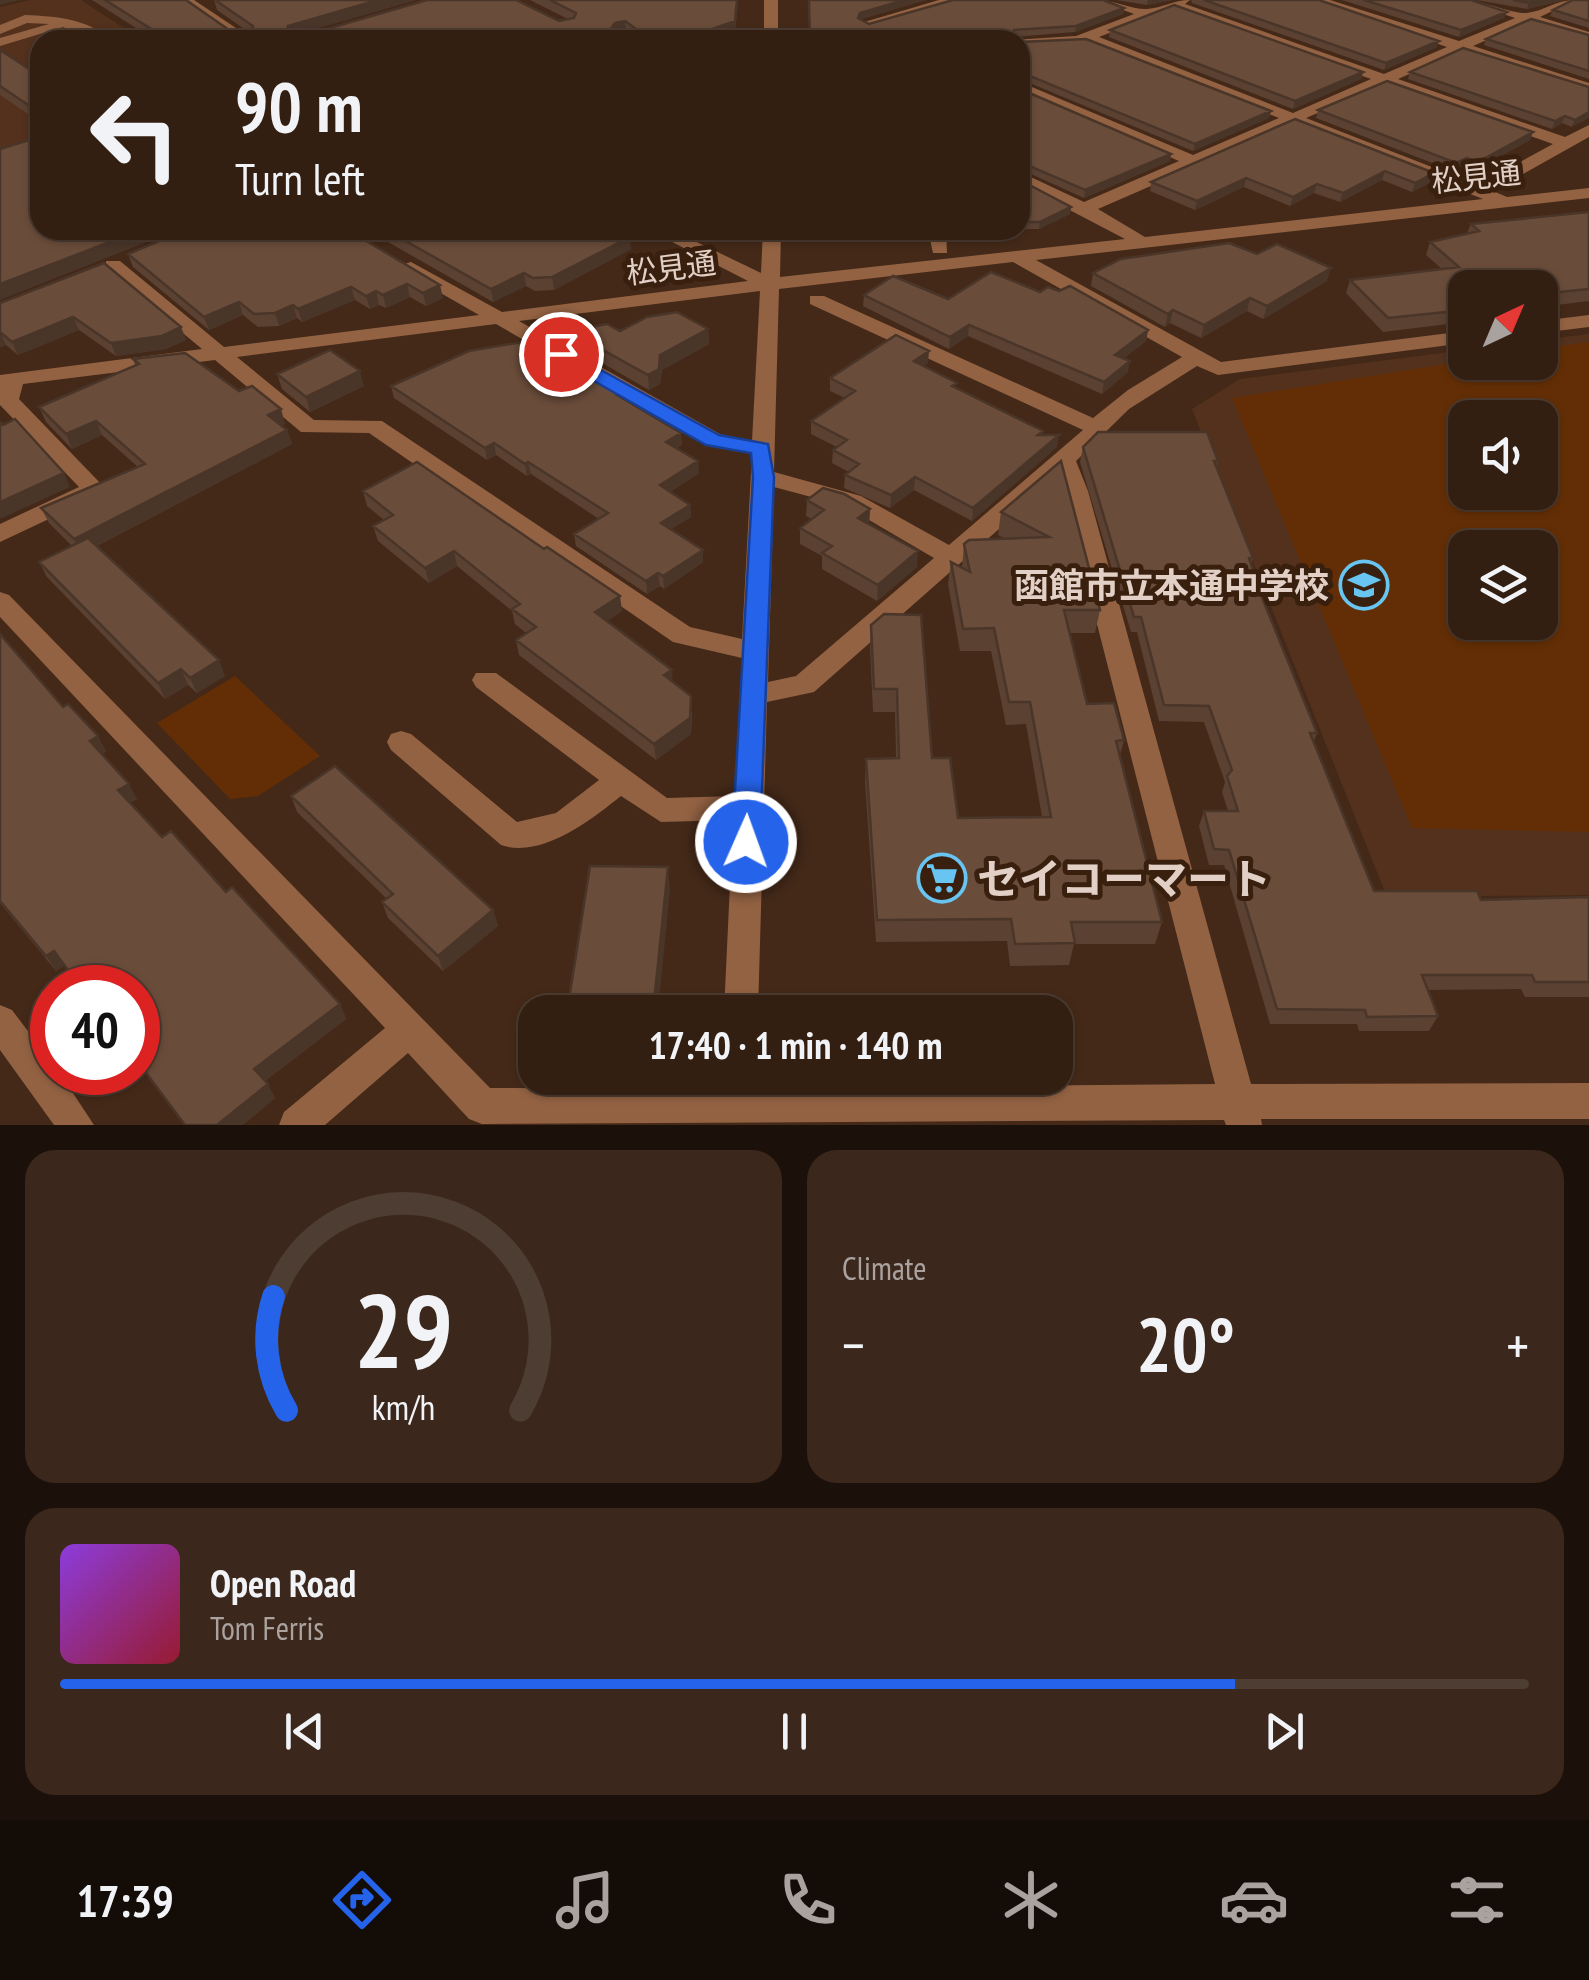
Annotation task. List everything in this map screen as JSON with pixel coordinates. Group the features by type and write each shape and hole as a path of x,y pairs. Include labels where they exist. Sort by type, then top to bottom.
{"street":[{"path":"771,0 771,30"},
{"path":"868,22 954,0"},
{"path":"1103,0 1147,14"},
{"path":"1316,0 1589,88"},
{"path":"1469,0 1589,36"},
{"path":"1084,208 1568,0"},
{"path":"1030,41 1086,37 1178,2 1566,143"},
{"path":"199,4 234,30"},
{"path":"0,30 25,19 55,20 90,30"},
{"path":"51,30 57,26 55,20"},
{"path":"1086,37 1506,202"},
{"path":"0,42 30,39"},
{"path":"1030,90 1192,161"},
{"path":"1482,190 1589,130"},
{"path":"1030,182 1123,228 1141,243"},
{"name":"松見通","path":"6,381 770,284 1589,193"},
{"path":"679,240 770,284"},
{"path":"742,995 772,240"},
{"path":"1016,257 1218,369 1448,339"},
{"path":"397,260 713,440 761,449"},
{"path":"113,265 309,427 374,426 682,634 754,651"},
{"path":"817,300 1095,427"},
{"path":"1558,325 1589,321"},
{"path":"752,696 804,685 1064,460 1095,427 1150,384 1196,358"},
{"path":"0,534 94,490 8,400 6,381"},
{"path":"1064,460 1076,491 1240,1112"},
{"path":"764,477 853,501 953,558"},
{"path":"0,601 482,1106 737,1103 1240,1112 1589,1100"},
{"path":"486,680 662,810 748,808"},
{"path":"401,742 512,836 565,822 621,780"},
{"path":"0,1021 76,1125"},
{"path":"297,1125 410,1029"}],"shaded area":[{"path":"30,0 81,0 127,30 30,30 30,220 0,230 0,7"},
{"name":"函館市立本通中学校","path":"1589,334 1589,895 1387,897 1192,409 1240,379 1448,352 1448,380 1558,380 1558,338"},
{"name":"函館市立本通中学校","path":"1589,342 1589,832 1412,828 1232,398 1448,364 1448,380 1558,380 1558,346"},
{"path":"235,676 320,756 258,796 230,799 157,723"}],"building":[{"path":"105,0 186,0 229,30 153,30"},
{"path":"215,0 378,0 288,26 287,30 252,30 253,26"},
{"path":"427,0 516,0 559,21 574,18 576,13 550,0 737,0 735,21 710,30 635,30 625,21 615,23 610,30 323,30"},
{"path":"809,0 904,0 860,13 858,18 869,24 953,0 1103,0 1124,8 1076,26 1014,30 810,30"},
{"path":"1204,0 1319,0 1439,41 1386,63"},
{"path":"1364,0 1471,0 1507,12 1461,30"},
{"path":"1573,0 1589,0 1589,21 1553,10"},
{"path":"1174,5 1363,72 1295,101 1110,30"},
{"path":"1531,19 1589,35 1589,71 1486,39"},
{"path":"1086,39 1271,111 1195,144 1030,76 1030,42"},
{"path":"1463,48 1589,87 1589,112 1575,120 1565,116 1555,121 1410,72"},
{"path":"0,50 30,70 30,106 0,86"},
{"path":"1387,81 1533,132 1478,162 1467,158 1456,163 1318,110"},
{"path":"1030,93 1171,154 1085,190 1030,166"},
{"path":"1295,119 1434,173 1415,183 1385,171 1343,193 1317,184 1293,197 1246,178 1197,201 1151,182"},
{"path":"30,140 30,240 115,240 0,284 0,149"},
{"path":"1030,185 1071,207 1040,222 1030,222"},
{"path":"1589,212 1589,289 1558,292 1558,270 1448,270 1448,312 1388,318 1350,280 1459,267 1430,242 1479,231 1471,224"},
{"path":"161,240 365,240 440,285 423,293 407,284 383,295 376,291 366,296 351,287 298,309 293,305 275,313 254,314 239,302 204,317 128,254"},
{"path":"404,240 624,240 552,277 533,278 524,273 491,289"},
{"path":"1229,243 1257,254 1277,244 1331,268 1267,306 1250,298 1204,325 1173,310 1168,314 1093,273 1121,259"},
{"path":"104,263 181,327 162,336 111,343 73,317 12,342 0,332 0,303"},
{"path":"991,272 1040,292 1048,287 1059,291 1070,286 1148,330 1115,355 1130,361 1104,382 969,325 950,337 864,295 893,276 948,299"},
{"path":"677,312 708,329 660,355 659,369 648,375 569,331 607,324 620,331 647,317"},
{"path":"896,335 929,351 914,361 957,383 952,386 1043,431 1038,435 1059,435 973,508 915,477 891,495 845,475 859,464 833,450 847,440 811,421 855,391 830,378"},
{"path":"534,340 624,391 617,395 681,433 666,442 698,461 660,485 690,505 661,523 703,550 663,576 658,573 646,581 574,534 608,513 494,443 485,448 391,386 469,351"},
{"path":"330,350 360,371 306,397 277,374"},
{"path":"185,353 239,391 252,386 281,409 268,415 287,430 74,539 41,508 145,464 96,421 66,434 39,407 139,364 133,359"},
{"path":"15,419 64,473 0,502 0,422 3,425"},
{"path":"1098,432 1207,432 1218,461 1214,461 1253,558 1249,558 1263,600 1317,733 1310,733 1374,891 1477,891 1481,900 1589,897 1589,982 1535,982 1532,975 1422,975 1438,1016 1367,1017 1365,1010 1277,1009 1229,850 1214,849 1204,811 1238,811 1227,776 1232,770 1209,706 1164,705 1141,617 1134,617 1083,447"},
{"path":"1061,461 1100,610 1064,610 1087,704 1114,703 1124,740 1116,741 1162,922 1071,922 1075,943 1015,944 1011,919 877,920 866,759 899,758 897,689 874,689 871,625 884,614 921,615 932,758 950,758 958,818 1051,817 1030,702 1009,702 994,628 963,629 951,562 970,572 964,544 969,540 1049,537 1001,512"},
{"path":"417,462 620,596 595,612 672,670 664,675 691,696 690,718 654,744 516,640 536,627 512,609 520,604 454,551 425,568 373,526 393,515 363,491"},
{"path":"823,488 844,494 870,509 858,518 918,551 878,585 822,553 832,546 800,528 824,510 807,500"},
{"path":"88,538 219,660 190,678 181,669 158,683 39,562"},
{"path":"0,634 63,707 68,704 98,736 90,741 129,784 118,790 162,837 171,831 226,892 232,887 340,1004 254,1069 268,1084 217,1125 185,1125 160,1091 160,965 64,965 54,951 46,956 0,901"},
{"path":"335,766 493,910 438,956 382,902 393,894 291,796"},
{"path":"590,866 668,867 655,995 570,995"}],"place":[{"name":"函館市立本通中学校","path":"1364,585"},
{"name":"セイコーマート","path":"942,878"}],"route":[{"path":"561,354 713,440 761,449 764,477 746,842"}]}
